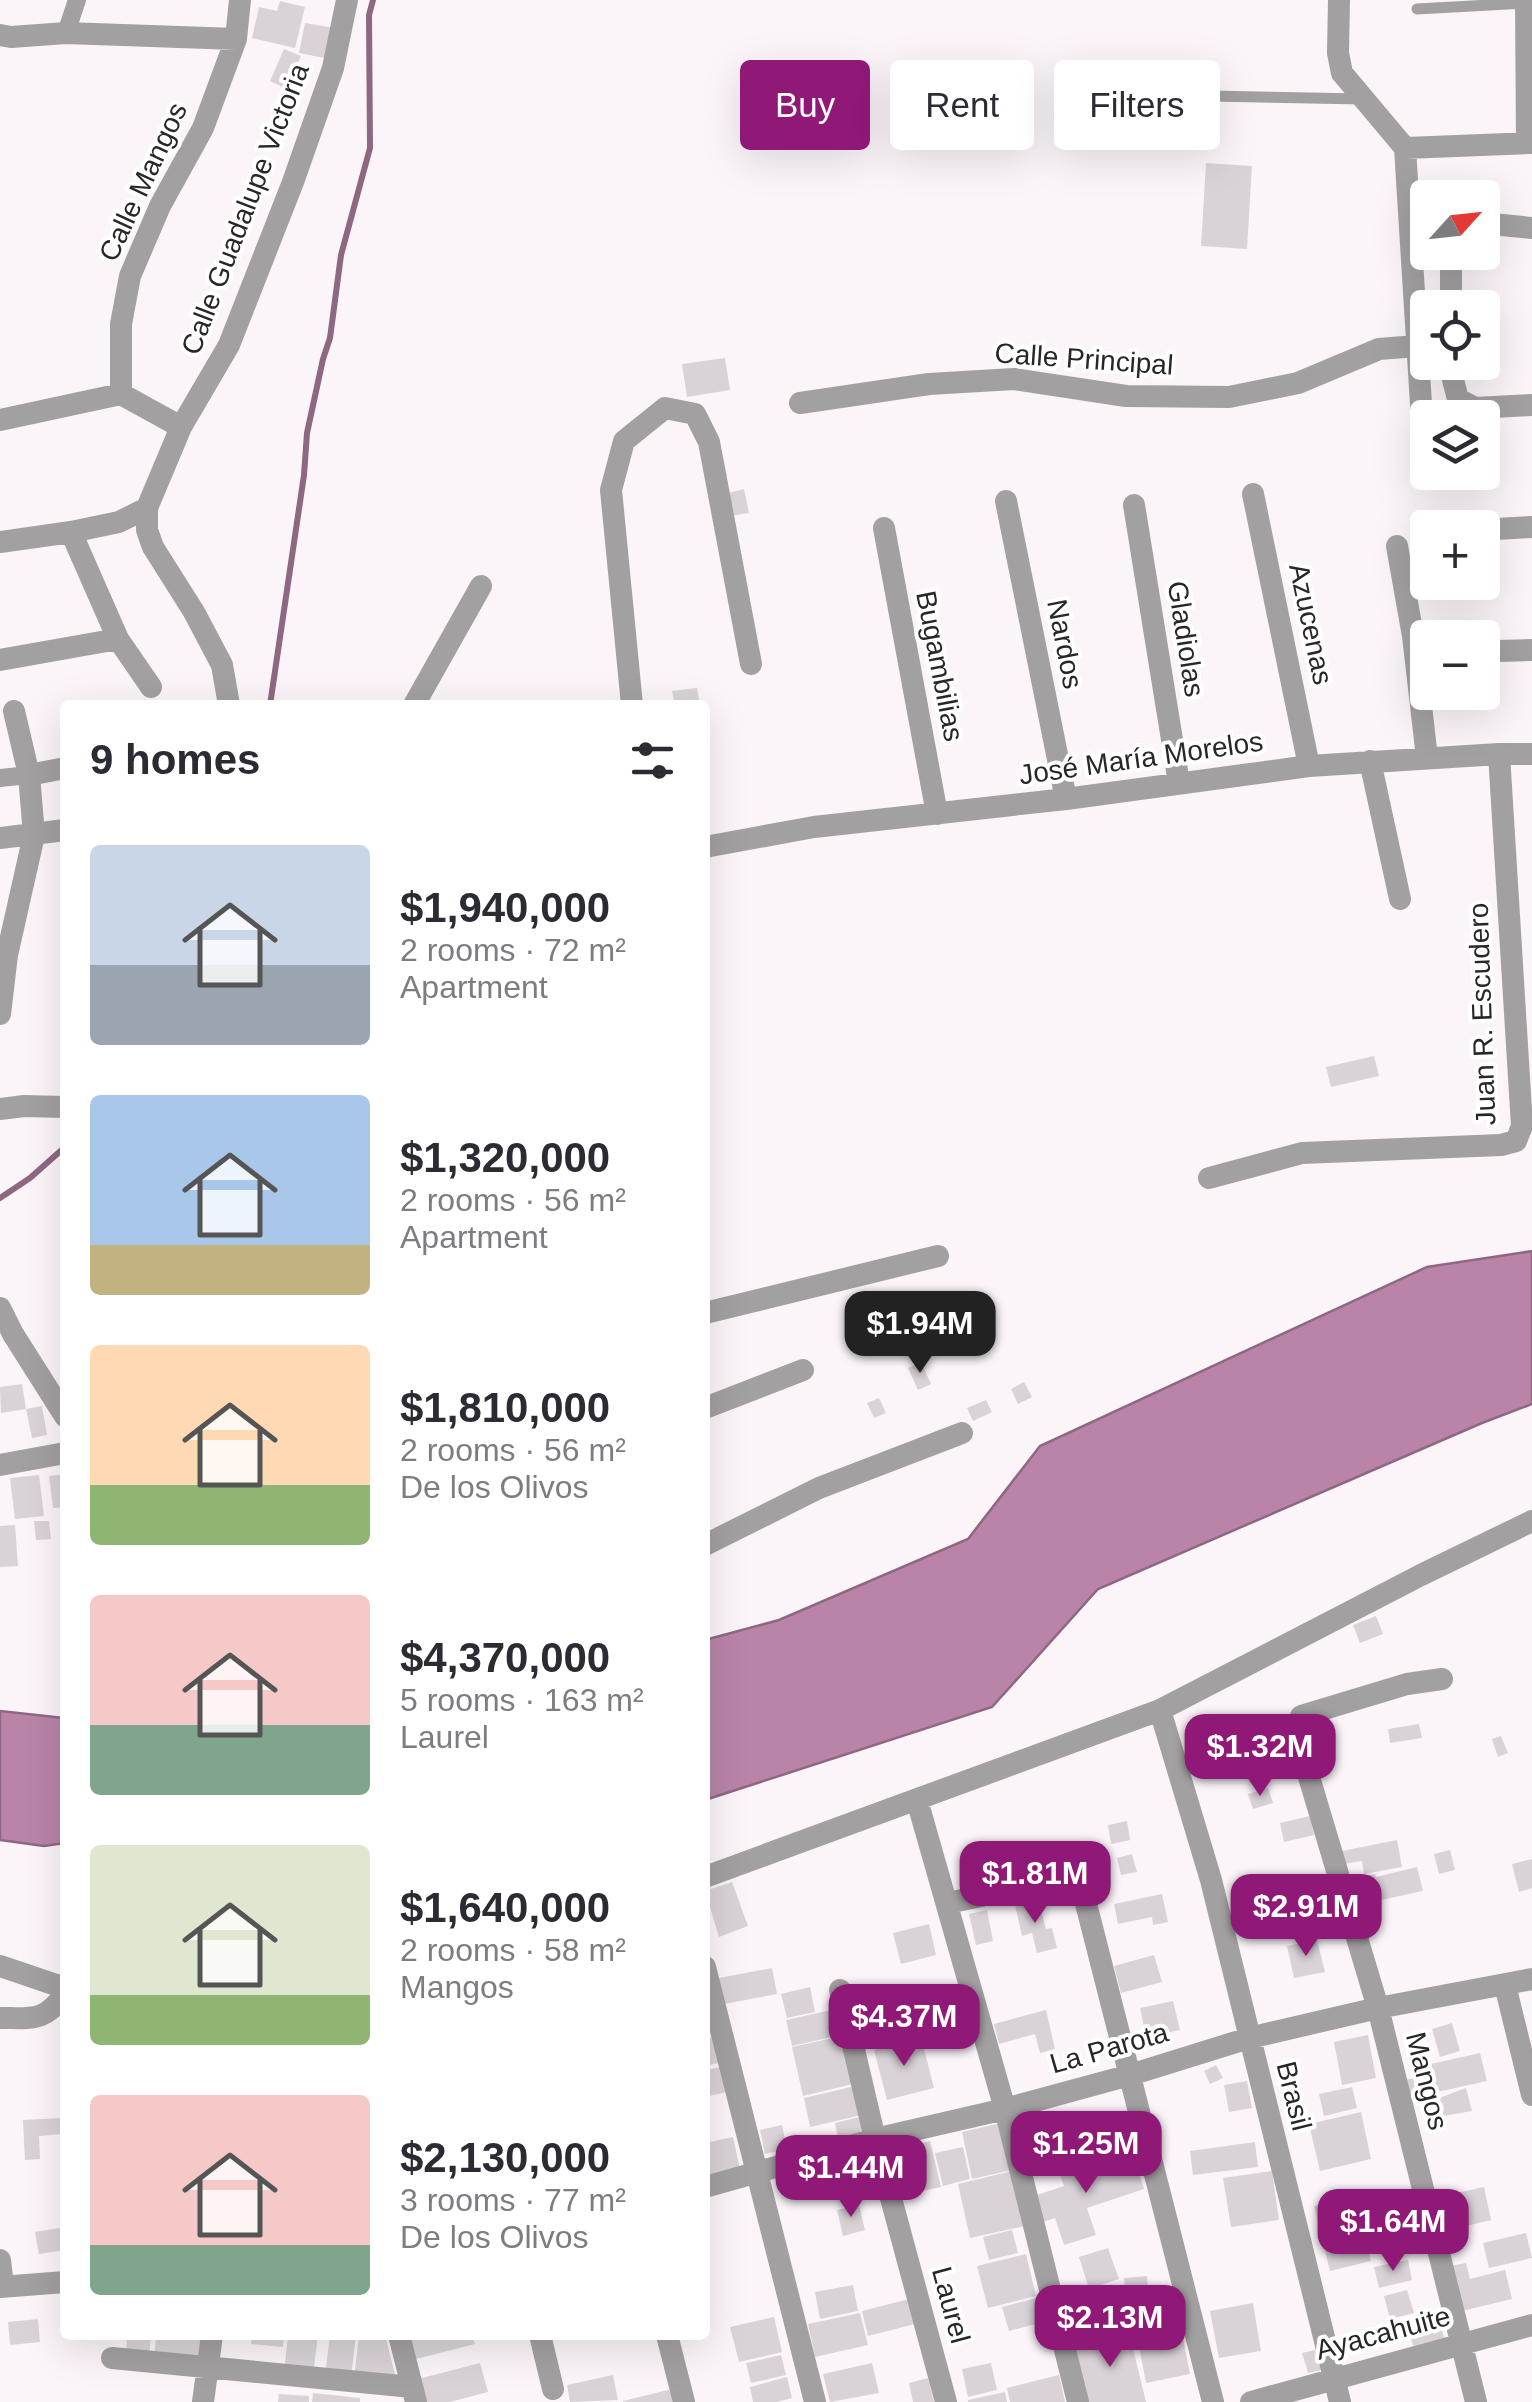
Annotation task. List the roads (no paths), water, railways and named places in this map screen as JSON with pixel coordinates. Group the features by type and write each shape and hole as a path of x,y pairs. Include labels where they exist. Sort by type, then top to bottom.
{"street":[{"path":"66,33 77,0"},
{"name":"Calle Mangos","path":"121,394 122,324 130,276 160,206 203,128 236,39 240,0"},
{"name":"Calle Guadalupe Victoria","path":"147,508 182,427 230,345 333,68 347,0"},
{"path":"1340,0 1338,54 1342,72 1405,148 1414,290"},
{"path":"1405,148 1529,142 1526,2"},
{"path":"0,36 66,33 236,39"},
{"path":"1500,225 1532,228"},
{"name":"Calle Principal","path":"800,404 928,384 1014,379 1126,396 1229,397 1298,383 1380,349 1410,347"},
{"path":"1453,380 1458,399 1475,408 1532,405"},
{"path":"0,420 121,394 182,427"},
{"path":"632,700 611,490 624,442 665,408 695,414 709,442 752,664"},
{"name":"Azucenas","path":"1253,494 1309,766"},
{"name":"Nardos","path":"1006,501 1066,799"},
{"name":"Gladiolas","path":"1134,505 1179,783"},
{"path":"0,542 119,522 147,508 147,530 153,547 222,666 229,700"},
{"path":"1500,529 1532,527"},
{"name":"Bugambilias","path":"884,528 937,814"},
{"path":"72,532 118,639 152,687"},
{"path":"1397,546 1413,636 1427,758"},
{"path":"417,700 481,586"},
{"path":"0,660 118,639"},
{"path":"1500,651 1532,650"},
{"path":"0,1014 7,955 34,834 29,775 14,711"},
{"name":"Juan R. Escudero","path":"1209,1178 1302,1153 1501,1145 1516,1141 1522,1126 1499,754"},
{"name":"José María Morelos","path":"710,846 792,830 1309,766 1532,754"},
{"path":"1370,761 1400,899"},
{"path":"0,778 60,769"},
{"path":"0,838 60,831"},
{"path":"0,1109 60,1107"},
{"path":"710,1312 938,1256"},
{"path":"0,1308 7,1335 60,1409"},
{"path":"710,1406 803,1370"},
{"path":"710,1542 819,1488 962,1433"},
{"path":"0,1465 60,1454"},
{"path":"710,1875 1160,1710 1532,1521"},
{"name":"Mangos","path":"1442,1678 1408,1684 1301,1716 1306,1766 1378,2008 1476,2402"},
{"name":"Brasil","path":"1160,1710 1210,1880 1340,2402"},
{"path":"917,1800 1005,2109 1078,2402"},
{"path":"948,1903 1069,1877 1082,1888 1213,2402"},
{"path":"0,1966 60,1989"},
{"name":"La Parota","path":"710,2187 874,2139 1130,2075 1248,2038 1532,1979"},
{"path":"1504,1985 1532,2096"},
{"path":"710,1987 815,2402"},
{"name":"Laurel","path":"840,1990 874,2139 946,2402"},
{"path":"0,2018 33,2018 52,2012 60,1999"},
{"path":"0,2260 1,2286 60,2282"},
{"name":"Ayacahuite","path":"1251,2402 1532,2325"},
{"path":"203,2402 211,2340"},
{"path":"112,2358 414,2394 400,2340"},
{"path":"541,2340 553,2389"},
{"path":"668,2340 684,2402"}],"lane":[{"path":"1417,9 1526,2"},
{"path":"1220,96 1366,99"}],"waterway":[{"path":"271,700 307,433 330,338 341,255 370,148 369,15 373,0"},
{"path":"0,1198 60,1151"}]}
